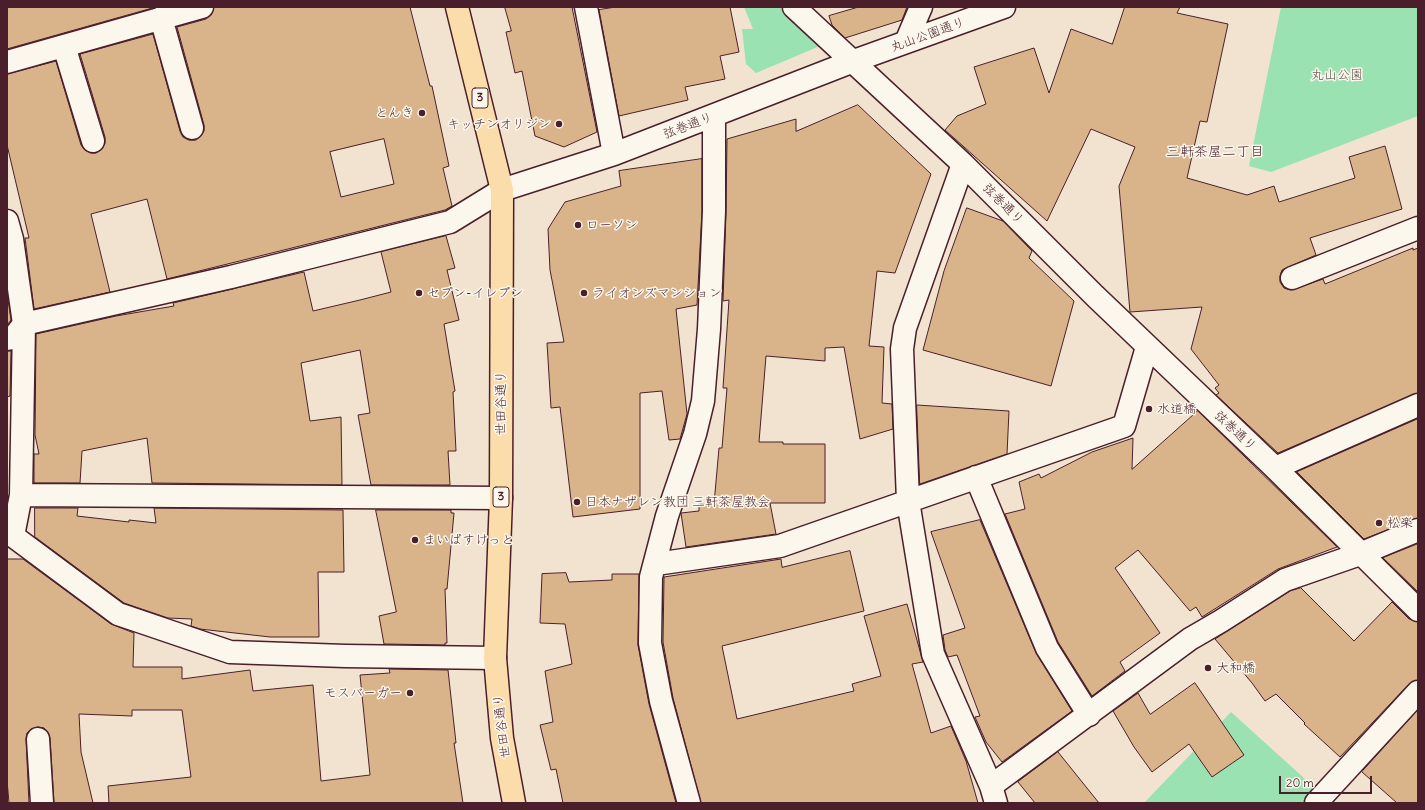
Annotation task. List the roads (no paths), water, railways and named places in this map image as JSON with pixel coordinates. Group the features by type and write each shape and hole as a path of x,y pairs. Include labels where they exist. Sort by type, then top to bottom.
{"main road":[{"name":"世田谷通り","path":"457,7 502,190 501,498 495,658 502,738 514,803"}],"street":[{"path":"7,62 202,7"},
{"path":"586,7 614,154"},
{"path":"794,7 851,62"},
{"path":"906,42 921,7"},
{"name":"丸山公園通り","path":"851,62 1004,7"},
{"path":"161,18 192,128"},
{"path":"64,46 93,141"},
{"name":"弦巻通り","path":"24,324 231,277 450,222 502,190 614,154 851,62 963,164 1147,347 1275,468 1418,610"},
{"path":"689,803 661,701 650,643 651,577 656,564 667,516 695,434 703,401 709,329 713,227 714,116"},
{"path":"963,164 905,328 902,349 908,501 933,654 993,794 1089,715 1190,639 1285,580 1360,554 1418,530"},
{"path":"7,221 12,239 24,324 22,495 10,534 118,614 230,652 345,656 495,658"},
{"path":"1292,278 1418,228"},
{"path":"7,339 13,338 24,324"},
{"path":"656,564 780,546 1124,426 1147,347"},
{"path":"1275,468 1418,405"},
{"path":"976,477 1047,648 1089,715"},
{"path":"22,495 501,498"},
{"path":"1322,801 1418,692"},
{"path":"38,739 42,803"}],"place":[{"name":"とんき","path":"422,113"},
{"name":"キッチンオリジン","path":"559,124"},
{"name":"ローソン","path":"578,225"},
{"name":"セブン-イレブン","path":"419,293"},
{"name":"ライオンズマンション","path":"584,293"},
{"name":"水道橋","path":"1149,409"},
{"name":"日本ナザレン教団 三軒茶屋教会","path":"577,502"},
{"name":"松楽","path":"1379,523"},
{"name":"まいばすけっと","path":"415,540"},
{"name":"大和橋","path":"1208,668"},
{"name":"モスバーガー","path":"410,693"}],"district":[{"name":"三軒茶屋二丁目","path":"1215,152"}],"park label":[{"name":"丸山公園","path":"1337,75"}]}
